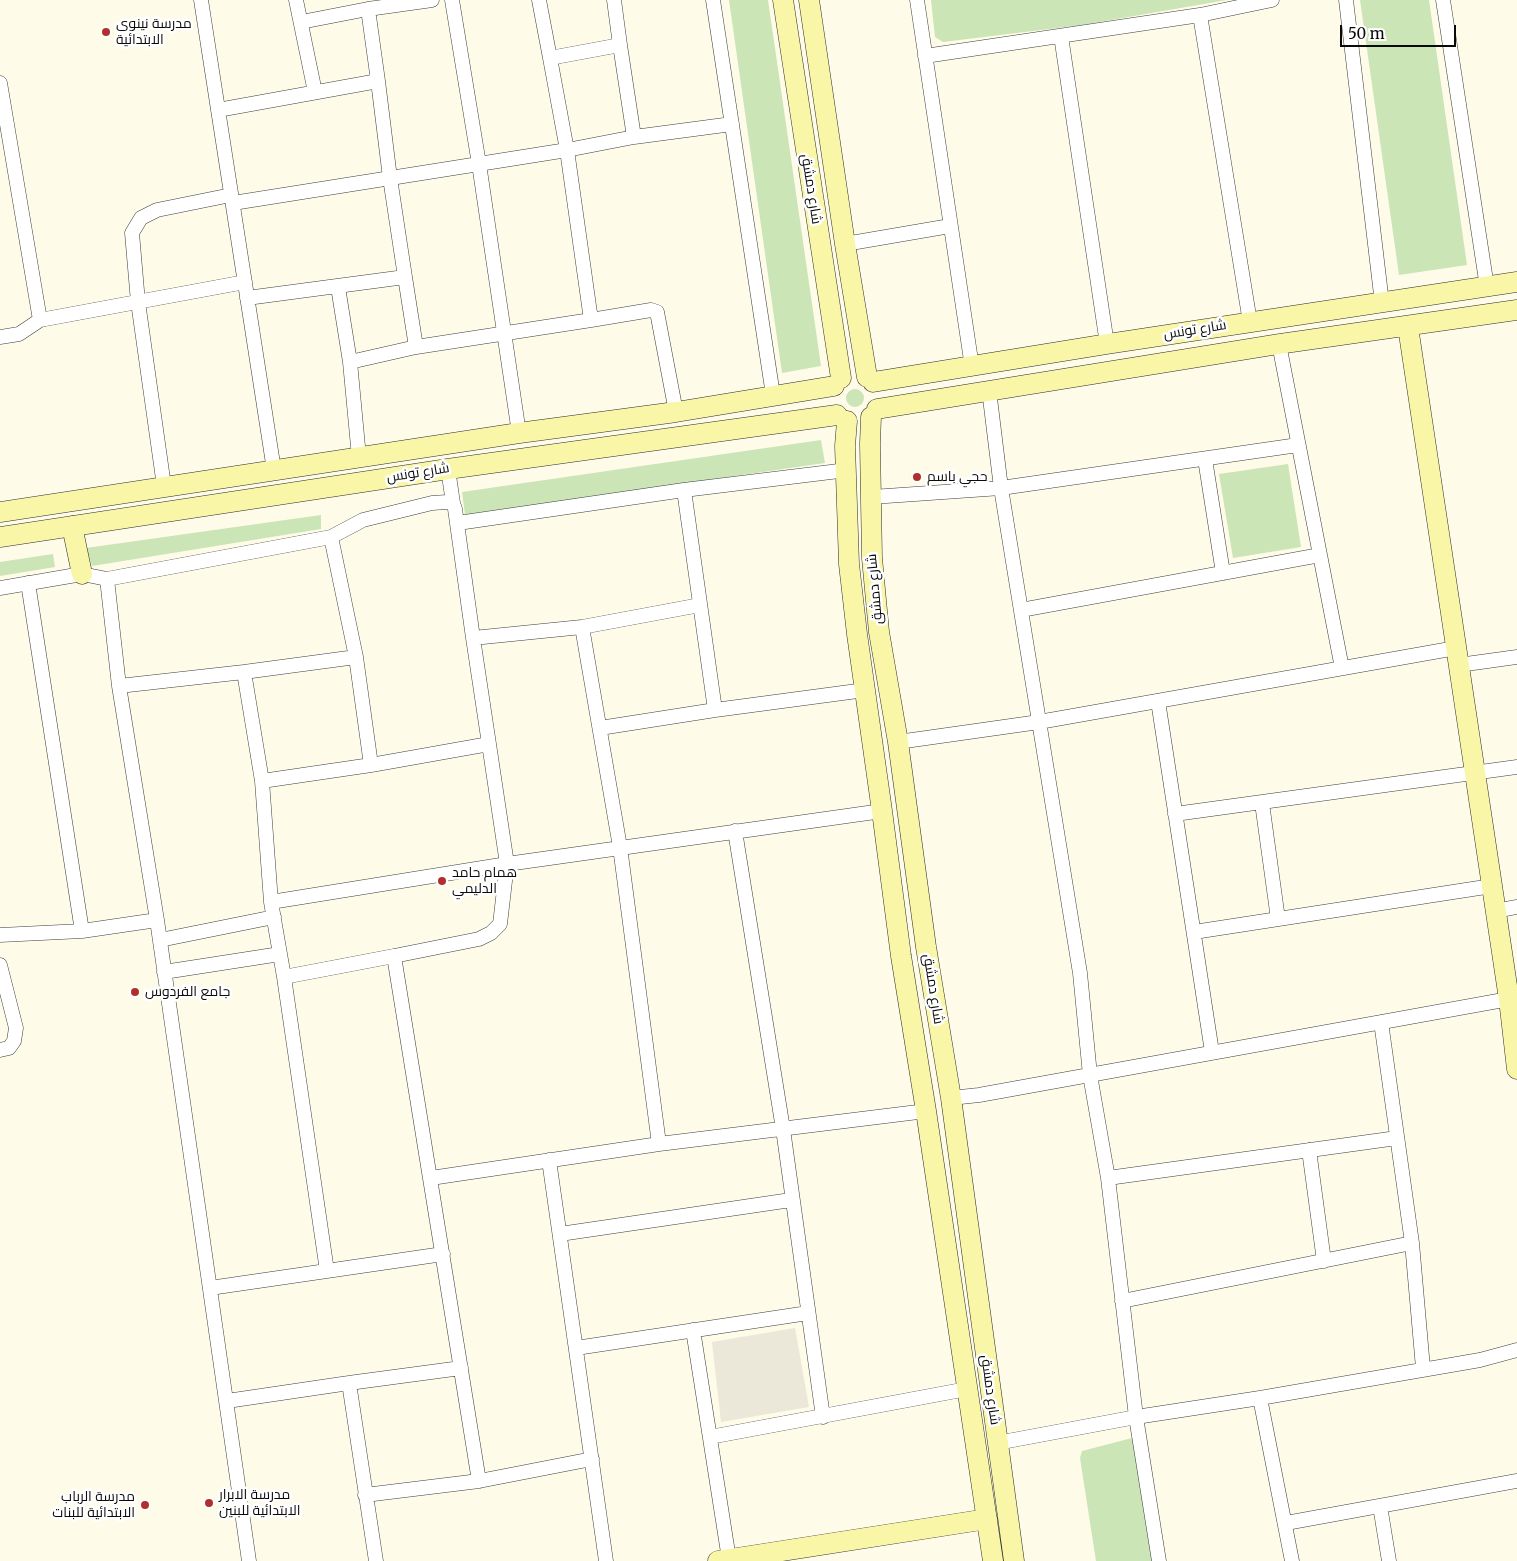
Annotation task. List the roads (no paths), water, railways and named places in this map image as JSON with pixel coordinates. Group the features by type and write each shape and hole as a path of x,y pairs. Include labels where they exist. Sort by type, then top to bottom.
{"street":[{"path":"201,0 274,470"},
{"path":"296,0 315,92"},
{"path":"301,22 368,9 432,0"},
{"path":"452,0 479,164 518,433"},
{"path":"539,0 567,150 591,320"},
{"path":"614,0 634,137"},
{"path":"713,0 772,396"},
{"name":"شارع دمشق","path":"783,0 837,382"},
{"name":"شارع دمشق","path":"808,0 845,244 870,380"},
{"path":"917,0 972,367"},
{"path":"925,56 1200,15 1272,0"},
{"path":"1346,0 1382,303"},
{"path":"1443,0 1487,287"},
{"path":"368,9 390,178 416,347"},
{"path":"1200,15 1250,322"},
{"path":"786,29 812,26"},
{"path":"1060,36 1107,344"},
{"path":"550,58 620,45"},
{"path":"218,110 378,81"},
{"path":"0,83 40,320"},
{"path":"164,486 138,302 132,234 141,218 157,210 390,178 567,150 634,137 732,124"},
{"path":"845,244 950,226"},
{"path":"247,298 405,277"},
{"path":"0,337 19,334 40,320 245,282"},
{"name":"شارع تونس","path":"870,380 972,367 1107,344 1517,282"},
{"path":"338,287 350,362 359,457"},
{"path":"350,362 416,347 651,310 657,312 676,412"},
{"name":"شارع تونس","path":"874,413 990,390 1279,344 1517,310"},
{"path":"1408,327 1509,999 1517,1069"},
{"path":"1279,344 1342,668"},
{"path":"854,374 870,380 879,395 874,413 860,422 842,418 830,400 837,382 854,374"},
{"name":"شارع تونس","path":"0,512 518,433 676,412 772,396 837,382"},
{"path":"990,390 1001,488 1080,973 1090,1075 1108,1178 1136,1417 1159,1561"},
{"name":"شارع دمشق","path":"874,413 870,444 872,558 879,632 898,742 926,946 951,1098 1014,1561"},
{"name":"شارع دمشق","path":"842,418 847,470 849,564 852,599 901,956 993,1561"},
{"name":"شارع تونس","path":"0,537 448,469 842,418"},
{"path":"872,497 1001,488 1298,445"},
{"path":"1204,458 1223,573"},
{"path":"284,977 479,939 491,933 500,924 507,864 458,524 448,469"},
{"path":"458,524 684,490 847,470"},
{"path":"684,490 715,710"},
{"path":"0,588 82,574 107,579 331,537 363,520 432,503 453,503"},
{"path":"72,526 82,574"},
{"path":"331,537 356,656 371,765"},
{"path":"1021,610 1320,555"},
{"path":"107,579 119,686 160,940 249,1561"},
{"path":"28,583 82,931"},
{"path":"473,638 582,628 700,605"},
{"path":"582,628 620,847 659,1144"},
{"path":"119,686 244,672 356,656"},
{"path":"898,742 1040,722 1342,668 1458,657 1517,657"},
{"path":"244,672 262,781 271,902 284,977 327,1271"},
{"path":"600,728 865,690"},
{"path":"1158,701 1212,1052"},
{"path":"262,781 371,765 489,744"},
{"path":"1176,814 1517,768"},
{"path":"1262,802 1278,919"},
{"path":"271,902 620,847 882,811"},
{"path":"736,831 783,1129 791,1200 823,1417"},
{"path":"1194,932 1492,886"},
{"path":"1495,911 1517,907"},
{"path":"160,940 274,917"},
{"path":"0,935 82,931 157,920"},
{"path":"164,972 280,954"},
{"path":"394,956 480,1481"},
{"path":"0,965 16,1028 14,1040 9,1048 0,1050"},
{"path":"951,1098 979,1095 1509,999"},
{"path":"1381,1022 1412,1243 1423,1368"},
{"path":"431,1178 659,1144 926,1111"},
{"path":"1108,1178 1397,1138"},
{"path":"1309,1150 1324,1261"},
{"path":"549,1160 606,1561"},
{"path":"560,1234 791,1200"},
{"path":"1122,1301 1412,1243"},
{"path":"210,1288 443,1254"},
{"path":"576,1348 808,1313"},
{"path":"693,1330 710,1437 723,1560 987,1518"},
{"path":"998,1443 1136,1417 1260,1398 1423,1368 1480,1360 1517,1350"},
{"path":"226,1401 461,1368"},
{"path":"349,1383 376,1561"},
{"path":"710,1437 967,1389"},
{"path":"1260,1398 1292,1561"},
{"path":"365,1495 480,1481 592,1458"},
{"path":"1286,1523 1517,1481"},
{"path":"1380,1506 1389,1561"}],"place":[{"name":"مدرسة نينوى الابتدائية","path":"106,32"},
{"name":"حجي باسم","path":"917,477"},
{"name":"همام حامد الدليمي","path":"442,881"},
{"name":"جامع الفردوس","path":"135,992"},
{"name":"مدرسة الابرار الابتدائية للبنين","path":"209,1503"},
{"name":"مدرسة الرباب الابتدائية للبنات","path":"145,1505"}]}
